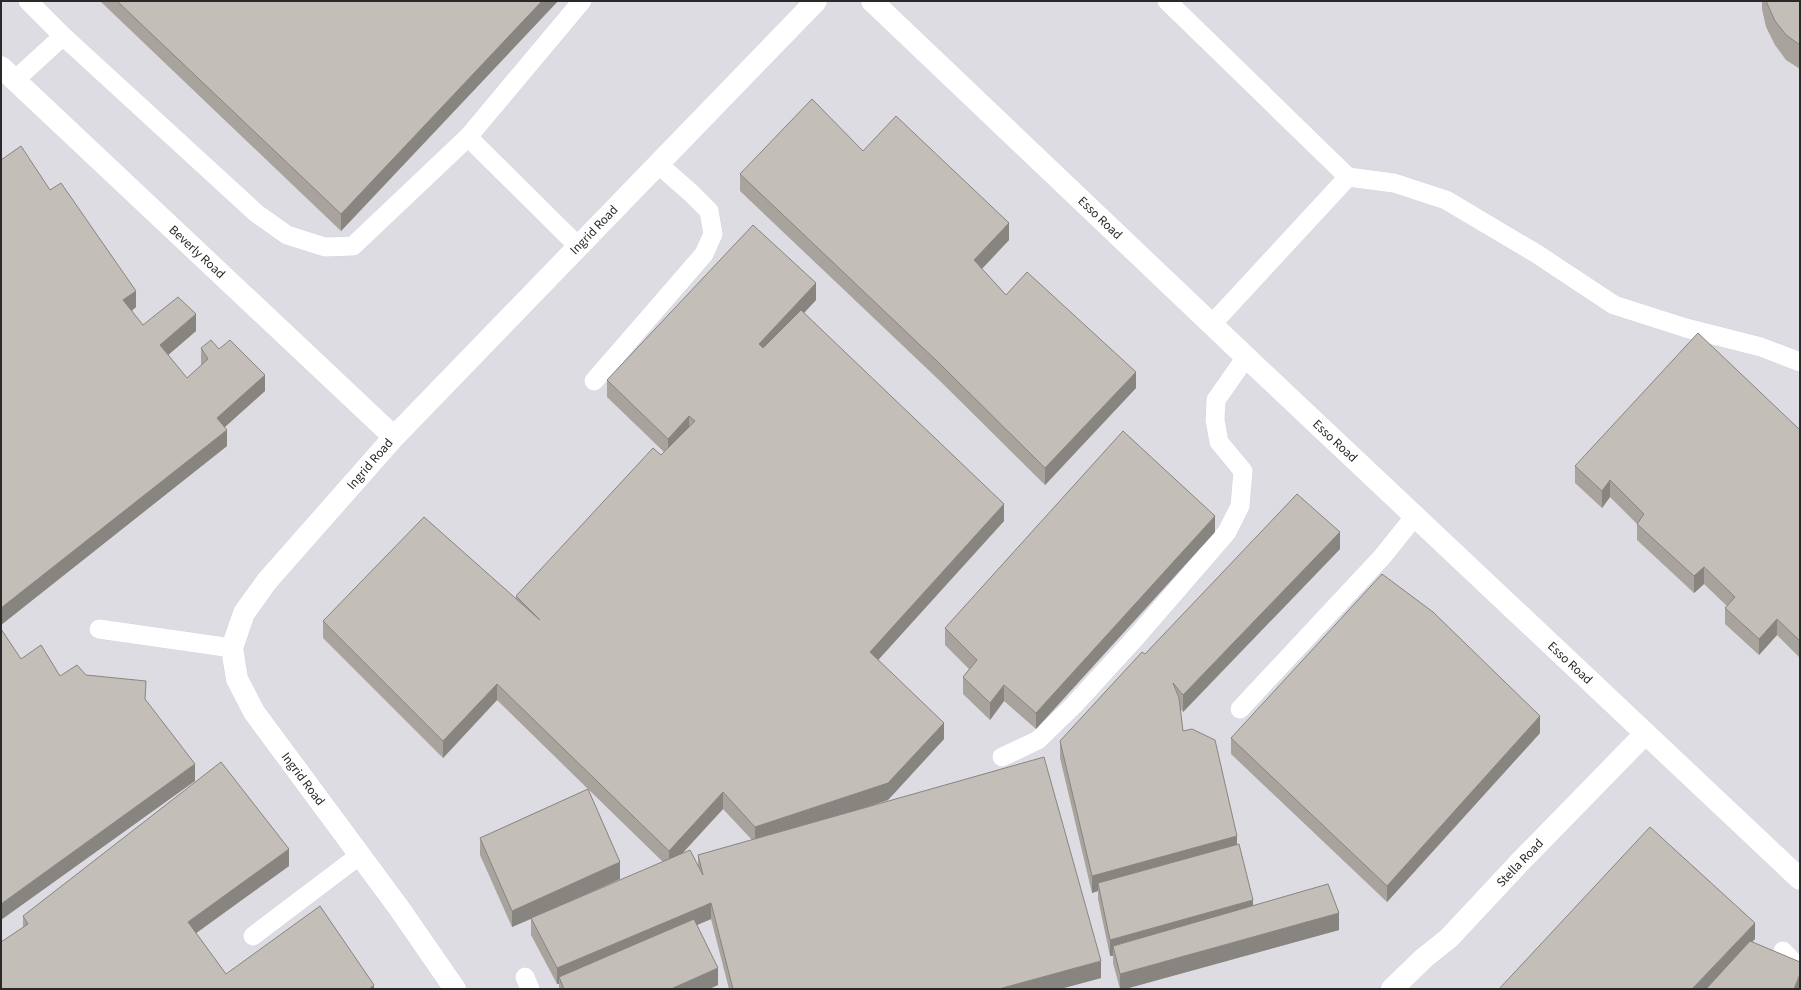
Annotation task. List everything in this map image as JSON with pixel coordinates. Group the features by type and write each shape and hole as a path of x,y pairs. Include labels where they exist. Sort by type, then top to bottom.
{"street":[{"name":"Ingrid Road","path":"455,989 399,908 254,712 237,679 232,648 244,613 267,581 394,437 816,1"},
{"name":"Esso Road","path":"872,1 1246,357 1800,879"},
{"name":"Beverly Road","path":"8,73 394,437"},
{"name":"Stella Road","path":"1392,989 1424,958 1449,938 1520,862 1645,734"}],"lane":[{"path":"28,1 63,36 256,214 287,235 325,247 354,246 468,136 582,1"},
{"path":"1166,1 1348,177 1394,183 1446,200 1537,254 1614,306 1686,328 1761,347 1800,362"},
{"path":"8,73 63,36"},
{"path":"468,136 578,246"},
{"path":"594,381 704,254 713,234 709,211 692,193 658,164"},
{"path":"1212,324 1348,177"},
{"path":"1002,758 1038,740 1074,705 1137,636 1227,532 1240,506 1243,471 1219,442 1215,420 1216,400 1246,357"},
{"path":"1240,709 1382,557 1415,516"},
{"path":"98,629 232,648"},
{"path":"253,936 360,855"},
{"path":"1783,952 1800,969"}],"shaded area":[{"path":"1,1 1800,1 1800,989 1,989"}],"building":[{"path":"117,1 542,1 341,214"},
{"path":"1766,1 1800,1 1800,45 1786,35 1775,21"},
{"path":"812,99 863,151 896,116 1009,223 974,260 1006,295 1027,272 1136,372 1045,468 940,364 740,174"},
{"path":"21,146 50,190 61,183 136,291 123,300 143,325 178,297 196,314 160,345 187,378 208,359 201,348 211,340 219,349 230,340 265,375 217,418 227,430 1,608 1,160"},
{"path":"753,225 816,283 759,344 763,348 801,310 1004,504 870,652 944,723 888,783 755,827 723,792 669,851 497,684 443,741 323,621 424,517 540,620 516,596 653,448 661,455 695,421 689,416 668,439 607,380"},
{"path":"1698,333 1800,430 1800,641 1777,619 1759,639 1725,608 1735,597 1704,567 1694,576 1637,524 1644,514 1610,480 1602,491 1575,466"},
{"path":"1123,431 1215,516 1036,713 1004,685 990,703 963,677 977,660 945,628"},
{"path":"1297,494 1340,532 1183,695 1173,683 1179,698 1183,731 1192,729 1215,740 1237,836 1092,876 1060,741 1142,652 1145,654"},
{"path":"1382,574 1433,612 1540,716 1387,886 1231,738"},
{"path":"1,629 21,659 41,645 60,676 77,665 86,675 146,681 145,699 195,764 1,904"},
{"path":"1044,757 1101,961 999,989 733,989 711,903 557,968 531,918 690,850 703,875 698,855"},
{"path":"221,762 289,849 188,922 226,974 320,906 374,985 369,989 1,989 1,942 28,924 23,916"},
{"path":"588,789 620,862 512,911 480,838"},
{"path":"1650,827 1755,923 1692,989 1499,989"},
{"path":"1239,844 1253,900 1110,940 1098,883"},
{"path":"1328,884 1339,913 1120,974 1113,946"},
{"path":"694,919 718,968 671,989 564,989 559,977"},
{"path":"1750,941 1800,962 1800,974 1794,989 1706,989"}]}
